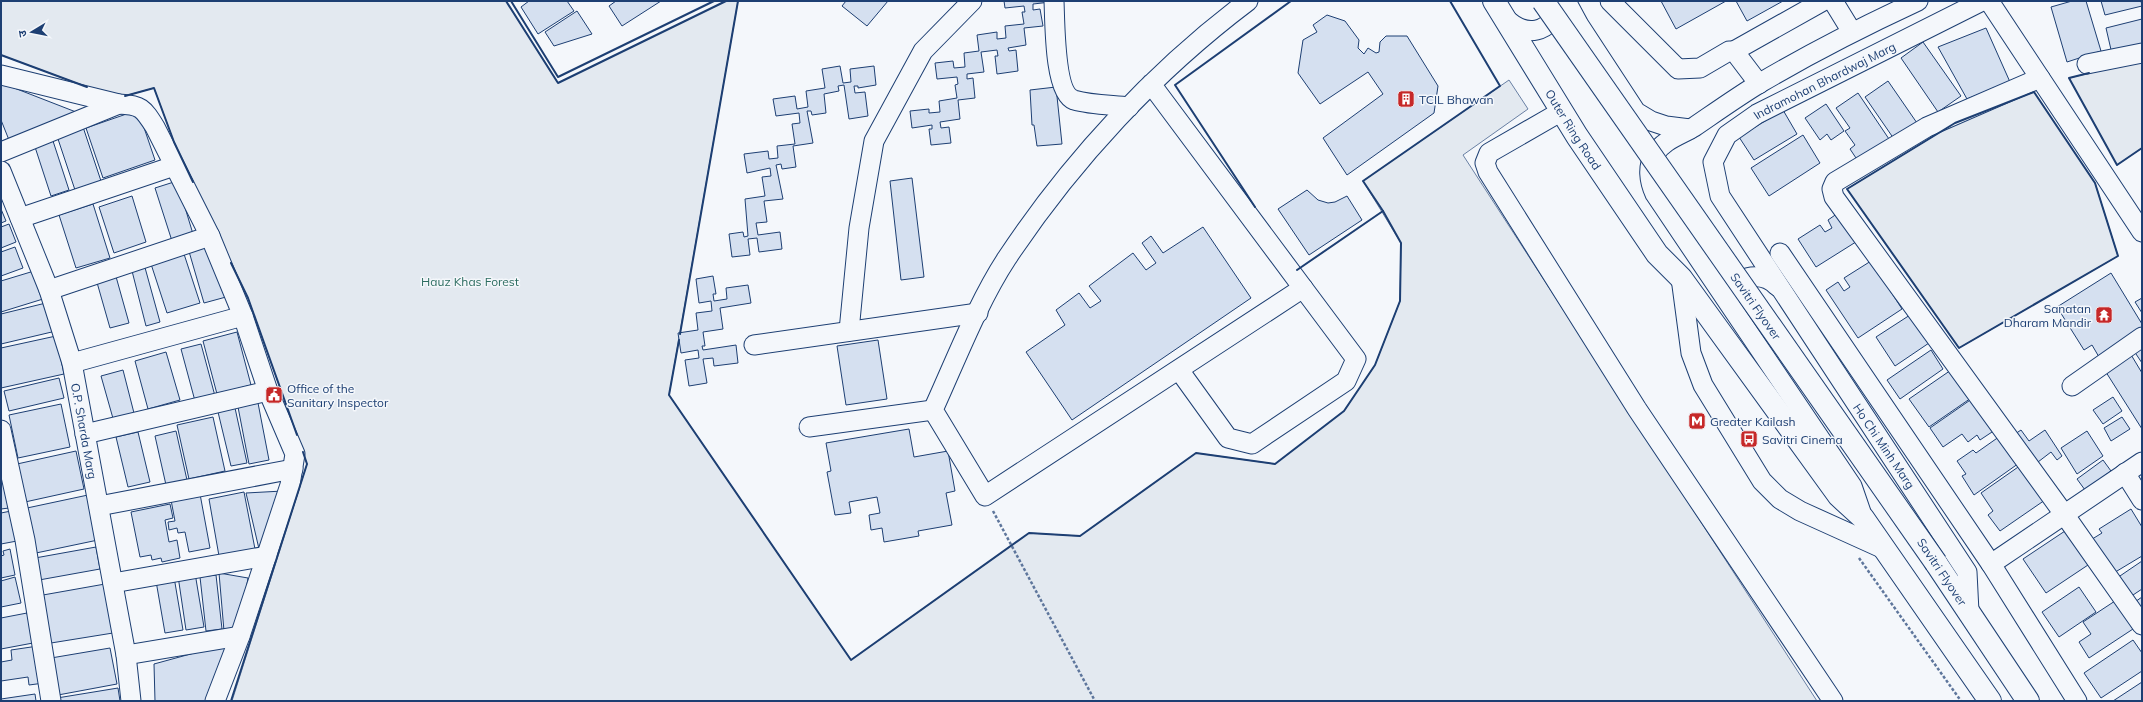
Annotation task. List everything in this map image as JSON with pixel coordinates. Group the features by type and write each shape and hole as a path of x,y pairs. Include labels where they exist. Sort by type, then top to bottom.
{"main road":[{"name":"Savitri Flyover","path":"1543,1 1969,612"},
{"name":"Outer Ring Road","path":"1499,9 1577,136 1657,254 1681,278"},
{"path":"1681,278 1839,496 1863,518 1990,701"},
{"path":"1969,612 2028,701"}],"street":[{"path":"849,331 859,228 874,141 923,51 972,1"},
{"path":"1054,1 1060,78 1065,91 1073,99 1129,107"},
{"path":"932,410 978,313 1007,259 1068,177 1151,84 1206,33 1248,1"},
{"path":"1499,9 1514,27 1529,31 1544,28 1555,19 1561,1"},
{"path":"1566,1 1579,25 1636,112 1651,121 1666,126 1690,129"},
{"path":"1612,2 1678,69 1700,68 1823,1"},
{"path":"1833,1 1852,32"},
{"path":"1863,518 1852,486 1734,314 1655,194 1649,175 1654,155 1660,146 1690,129 1759,84 1852,32 1918,1"},
{"name":"Indramohan Bhardwaj Marg","path":"1720,196 1713,162 1727,135 1757,114 1982,1"},
{"path":"1989,1 2142,232"},
{"path":"1734,50 1759,84"},
{"path":"2087,64 2142,53"},
{"path":"1,75 118,104 136,105 146,112 210,236 243,316 268,390 295,454 290,485 240,636 215,701"},
{"path":"2040,78 1927,127 1835,182 1832,189 1834,196 2064,514 2142,625"},
{"path":"1151,84 1356,359 1346,380 1252,444 1228,438 1179,370"},
{"path":"1,152 118,104"},
{"path":"1562,110 1489,152 1485,163 1488,172 1637,409 1833,701"},
{"path":"20,218 174,166"},
{"name":"O.P. Sharda Marg","path":"1,171 49,290 72,363 126,655 131,701"},
{"name":"Ho Chi Minh Marg","path":"1720,196 1968,572 1969,612"},
{"path":"49,290 210,236"},
{"path":"1780,254 1991,564 2077,701"},
{"path":"1734,314 1731,303 1734,292 1740,282 1750,277 1761,276 1772,280 1780,288"},
{"path":"1681,278 1691,353 1703,385 1762,481 1780,499 1800,511 1884,549"},
{"path":"932,410 985,496 1303,288"},
{"path":"754,345 978,313"},
{"path":"72,363 243,316"},
{"path":"2072,386 2142,337"},
{"path":"86,434 268,390"},
{"path":"809,427 932,410"},
{"path":"1,430 25,540 51,701"},
{"path":"1991,564 2142,462"},
{"path":"99,506 293,469"},
{"path":"2125,474 2142,500"},
{"path":"113,583 267,556"},
{"path":"126,655 240,636"}],"path":[{"path":"985,496 1095,701"}],"green space":[{"name":"Hauz Khas Forest","path":"1,1 506,1 558,83 726,1 738,1 669,395 851,660 1029,533 1080,536 1196,453 1275,464 1344,411 1375,365 1400,301 1401,243 1363,181 1509,80 1528,109 1463,155 1817,701 232,701 307,464 248,298 174,142 154,88 117,98 1,55"},
{"path":"2142,61 2142,148 2117,165 2069,78"},
{"path":"2034,92 2095,183 2118,256 1959,348 1847,189 1955,123"}],"building":[{"path":"529,1 567,1 574,11 538,34 521,7"},
{"path":"616,1 661,1 622,26 609,6"},
{"path":"846,1 888,1 867,26 842,6"},
{"path":"1004,1 1051,2 1033,4 1033,10 1040,9 1043,26 1024,28 1026,45 1008,48 1009,51 1016,50 1018,71 997,74 995,56 998,56 997,50 981,52 984,72 967,74 967,79 973,78 975,98 958,100 960,119 940,122 941,128 949,127 951,143 931,145 929,129 932,129 932,125 912,128 910,111 929,109 929,113 940,112 939,101 957,98 955,85 958,84 957,77 937,79 935,63 953,61 954,68 965,67 964,53 979,51 977,35 997,32 997,39 1006,38 1005,26 1024,24 1022,12 1025,12 1024,6 1005,8"},
{"path":"1661,1 1726,1 1676,29"},
{"path":"1736,1 1783,1 1747,21"},
{"path":"2072,1 2086,1 2101,51 2067,62 2051,7"},
{"path":"2101,1 2141,1 2142,6 2105,15"},
{"path":"577,11 592,34 554,46 545,32"},
{"name":"TCIL Bhawan","path":"1327,15 1345,21 1359,40 1358,48 1364,54 1368,48 1376,53 1379,52 1380,42 1386,36 1407,36 1438,86 1434,113 1347,175 1323,138 1383,94 1368,72 1320,104 1298,73 1303,40 1317,32 1313,25"},
{"path":"2142,19 2142,46 2112,54 2106,28"},
{"path":"1986,28 2010,82 1967,99 1938,47"},
{"path":"1923,42 1961,96 1938,112 1901,58"},
{"path":"840,66 843,83 851,82 850,69 874,66 876,85 858,88 858,86 854,86 855,93 865,92 868,116 849,119 844,85 838,86 839,91 824,94 826,113 812,115 811,111 807,111 813,143 793,146 796,167 782,169 781,164 776,165 783,199 764,201 767,222 756,223 758,235 780,232 782,249 759,252 757,238 748,239 750,255 732,257 729,234 743,232 744,237 748,236 745,199 765,196 762,177 771,176 770,168 747,173 744,154 768,151 769,159 778,158 777,146 795,144 792,124 800,123 799,113 776,116 773,99 795,96 797,109 808,107 806,91 825,88 822,69"},
{"path":"1888,81 1917,123 1894,139 1865,97"},
{"path":"4,84 76,112 9,140 1,120 1,86"},
{"path":"1056,87 1062,144 1037,146 1034,125 1032,125 1030,90"},
{"path":"1858,93 1891,142 1860,164 1850,149 1855,145 1845,131 1850,128 1836,108"},
{"path":"1826,104 1844,131 1831,140 1827,134 1820,140 1805,118"},
{"path":"138,110 155,160 103,178 86,128"},
{"path":"1783,110 1797,134 1754,160 1739,137"},
{"path":"83,127 101,181 75,190 57,136"},
{"path":"1803,135 1820,163 1769,196 1751,168"},
{"path":"53,141 69,190 51,196 35,147"},
{"path":"912,178 924,277 901,280 890,181"},
{"path":"177,181 193,234 172,241 155,188"},
{"path":"1307,190 1318,200 1328,203 1335,202 1347,196 1362,220 1309,255 1278,209"},
{"path":"132,196 146,242 114,253 99,207"},
{"path":"93,204 110,258 76,268 59,215"},
{"path":"1,209 6,221 1,223"},
{"path":"1841,211 1859,240 1816,267 1798,239 1820,225 1825,232 1832,228 1828,220"},
{"path":"9,224 16,242 1,248 1,227"},
{"path":"1203,227 1251,298 1072,420 1026,352 1065,325 1056,310 1079,293 1090,308 1101,301 1089,286 1133,253 1146,270 1156,263 1142,243 1151,236 1163,253"},
{"path":"209,242 226,297 204,303 188,248"},
{"path":"15,247 23,268 1,276 1,252"},
{"path":"184,254 200,303 167,313 151,264"},
{"path":"1871,261 1902,309 1858,338 1826,290 1838,282 1844,291 1850,287 1844,278"},
{"path":"144,264 160,322 146,326 131,267"},
{"path":"34,271 43,299 1,312 1,281"},
{"path":"115,273 129,323 110,328 96,279"},
{"path":"2111,273 2142,324 2142,331 2099,357 2092,345 2084,350 2057,307"},
{"path":"713,276 716,294 713,294 714,301 727,299 726,288 748,285 751,303 720,308 723,329 703,332 705,346 702,346 703,350 736,345 738,363 714,366 713,358 703,359 707,383 689,386 685,360 699,358 698,350 681,353 678,333 698,330 696,313 712,311 711,301 699,303 696,279"},
{"path":"2142,298 2142,313 2135,302"},
{"path":"50,302 56,331 1,344 1,314"},
{"path":"1910,315 1929,343 1895,366 1876,337"},
{"path":"237,332 251,385 217,394 203,341"},
{"path":"56,336 64,374 1,388 1,348"},
{"path":"878,340 887,399 846,405 837,346"},
{"path":"201,344 215,396 195,401 181,349"},
{"path":"2142,345 2142,363 2134,351"},
{"path":"1931,350 1943,369 1900,399 1887,380"},
{"path":"166,352 180,400 148,409 135,361"},
{"path":"2130,353 2142,373 2142,429 2104,369"},
{"path":"1954,368 1974,396 1929,427 1909,399"},
{"path":"123,370 135,417 114,422 101,376"},
{"path":"59,378 64,398 9,411 4,391"},
{"path":"1976,396 1998,428 1980,440 1977,435 1968,442 1962,434 1943,447 1930,428"},
{"path":"2113,397 2122,411 2103,424 2093,410"},
{"path":"258,403 269,460 249,464 238,407"},
{"path":"61,404 70,447 18,458 9,415"},
{"path":"235,408 247,463 231,466 218,412"},
{"path":"213,417 225,471 189,479 177,425"},
{"path":"2122,417 2130,429 2111,441 2104,428"},
{"path":"909,429 914,457 948,451 955,491 946,493 952,525 918,531 919,536 884,542 882,528 871,530 869,515 880,513 877,497 849,502 851,513 835,515 827,472 831,471 826,443"},
{"path":"2021,430 2029,441 2045,430 2062,456 2057,460 2051,452 2038,462 2028,448 2022,452 2012,436"},
{"path":"176,431 187,480 166,485 155,436"},
{"path":"2087,431 2103,456 2077,474 2061,448"},
{"path":"138,432 150,482 128,487 116,437"},
{"path":"2003,434 2022,461 1974,495 1962,476 1966,474 1957,461 1973,450 1976,453"},
{"path":"76,451 84,489 25,502 17,464"},
{"path":"2103,460 2111,471 2085,490 2077,479"},
{"path":"2021,465 2045,500 2000,531 1988,515 1993,511 1981,493"},
{"path":"3,478 9,508 1,509 1,479"},
{"path":"283,491 259,549 246,493"},
{"path":"244,492 255,549 219,556 209,499"},
{"path":"200,494 210,548 189,552 185,532 178,533 177,528 169,530 168,522 175,521 171,500"},
{"path":"88,495 98,540 36,553 27,508"},
{"path":"170,504 173,518 165,520 169,542 177,540 180,558 162,562 161,558 152,560 151,555 140,557 131,512"},
{"path":"2131,509 2142,527 2142,556 2112,574 2089,541 2102,533 2099,529"},
{"path":"11,511 17,541 1,544 1,513"},
{"path":"2068,529 2091,563 2046,593 2023,559"},
{"path":"96,547 100,569 39,580 35,558"},
{"path":"10,549 15,575 1,578 1,556 4,555 3,551"},
{"path":"2142,561 2142,589 2130,597 2117,578"},
{"path":"195,573 204,627 186,630 178,576"},
{"path":"219,573 248,578 240,628 224,631"},
{"path":"216,575 222,629 206,631 200,577"},
{"path":"15,577 21,603 1,607 1,581"},
{"path":"174,577 183,630 165,633 156,581"},
{"path":"105,584 113,633 51,643 43,595"},
{"path":"2079,587 2096,612 2059,637 2042,612"},
{"path":"2142,597 2142,612 2132,604"},
{"path":"2115,601 2133,629 2089,658 2079,642 2091,634 2083,622"},
{"path":"27,613 33,643 1,649 1,618"},
{"path":"2133,640 2142,653 2142,671 2101,698 2084,673"},
{"path":"227,644 208,701 155,701 154,664"},
{"path":"38,646 44,683 29,685 28,677 1,681 1,662 12,660 11,650"},
{"path":"110,648 117,684 58,695 51,658"},
{"path":"2142,682 2142,701 2113,701"},
{"path":"118,688 120,701 57,701 57,698"},
{"path":"35,694 36,701 1,701 1,699"}],"wall":[{"path":"506,1 558,83 726,1"},
{"path":"511,1 558,77 714,1"},
{"path":"680,334 738,1"},
{"path":"1255,207 1175,85 1291,1"},
{"path":"1297,270 1383,211 1363,181 1500,86 1450,1"},
{"path":"1,55 87,87"},
{"path":"2089,73 2069,78 2117,165 2142,148"},
{"path":"125,96 154,88 174,142 193,182"},
{"path":"2034,92 2095,183 2118,256 1959,348 1847,189 1955,123 2034,92"},
{"path":"679,340 669,395 851,660 1029,533 1080,536 1196,453 1275,464 1344,411 1375,365 1400,301 1401,243 1383,211"},
{"path":"231,263 248,298 297,435"},
{"path":"231,701 307,464 303,452"}],"place":[{"name":"TCIL Bhawan","path":"1406,99"},
{"name":"Sanatan Dharam Mandir","path":"2104,315"},
{"name":"Office of the Sanitary Inspector","path":"274,395"},
{"name":"Greater Kailash","path":"1697,421"},
{"name":"Savitri Cinema","path":"1749,439"}]}
